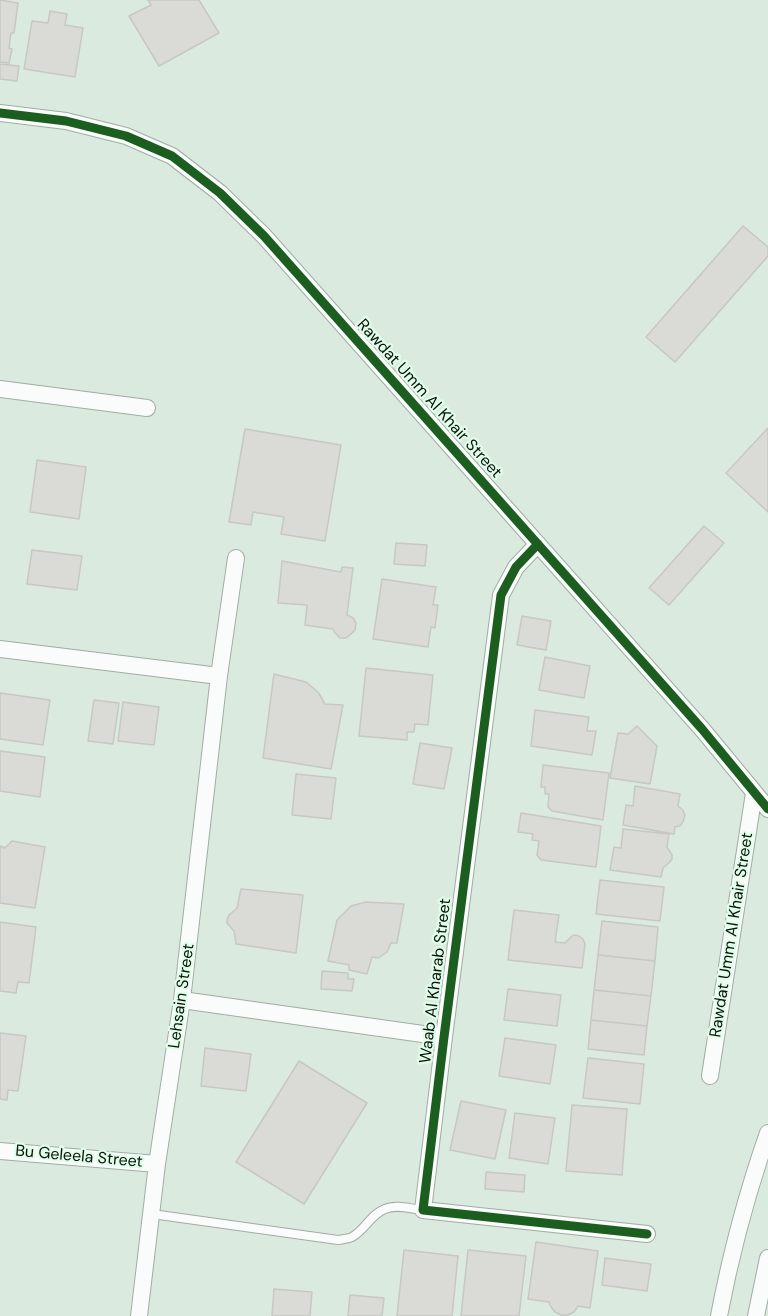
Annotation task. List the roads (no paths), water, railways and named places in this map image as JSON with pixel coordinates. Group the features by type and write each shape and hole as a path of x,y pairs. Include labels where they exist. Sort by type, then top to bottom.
{"street":[{"name":"Rawdat Umm Al Khair Street","path":"0,112 66,122 126,136 172,156 220,193 264,236 702,729 768,809"},
{"path":"0,389 147,408"},
{"name":"Waab Al Kharab Street","path":"423,1210 501,595 516,567 538,544"},
{"name":"Lehsain Street","path":"139,1316 182,1000 219,676 236,558"},
{"path":"0,649 219,676"},
{"name":"Rawdat Umm Al Khair Street","path":"710,1076 754,793"},
{"name":"Waab Al Kharab Street","path":"182,1000 444,1037"},
{"path":"719,1316 738,1226 768,1133"},
{"name":"Bu Geleela Street","path":"0,1151 158,1164"},
{"path":"423,1210 646,1234"},
{"path":"756,1316 768,1258"}],"lane":[{"path":"152,1214 338,1240 351,1238 385,1208 396,1206 423,1210"}]}
